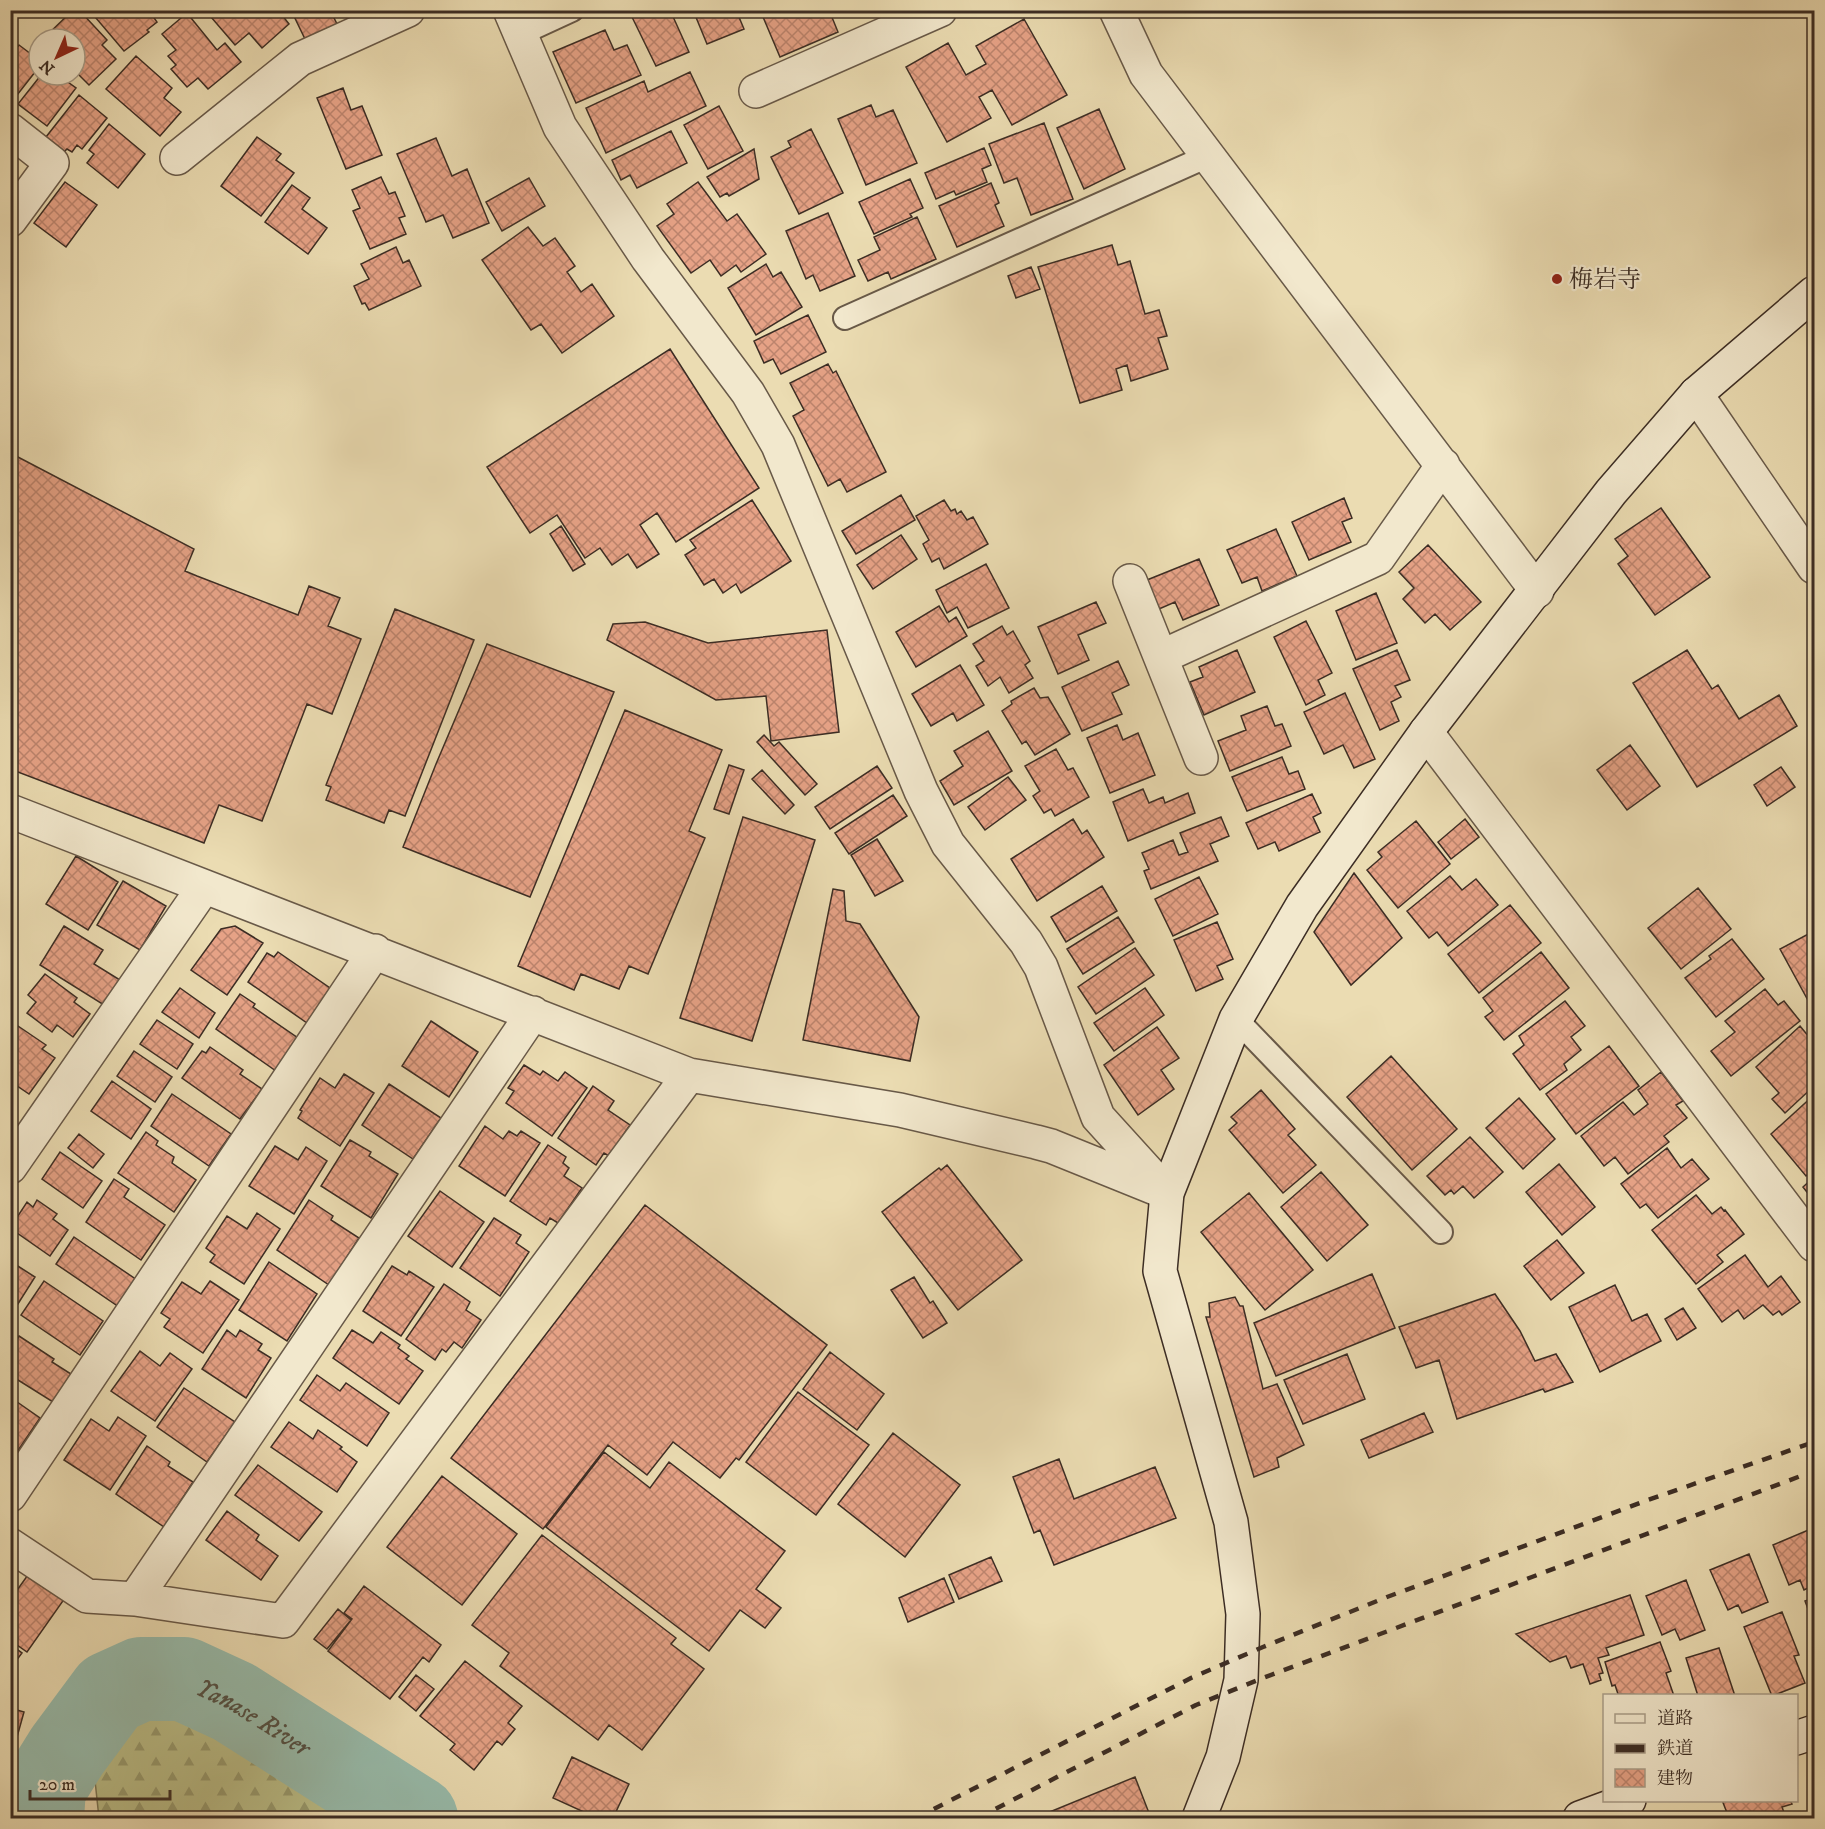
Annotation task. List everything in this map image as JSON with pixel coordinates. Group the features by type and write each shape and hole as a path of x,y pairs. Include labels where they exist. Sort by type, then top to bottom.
{"street":[{"path":"177,158 300,59 408,10"},
{"path":"756,91 940,10"},
{"path":"1116,10 1146,75 1536,591"},
{"path":"515,22 560,127 648,259 748,393 778,445 921,791 948,844 1026,942 1041,967 1098,1117 1167,1192"},
{"path":"10,130 52,163 10,220"},
{"path":"1199,1818 1223,1757 1241,1680 1243,1614 1232,1522 1160,1270 1167,1192 1236,1019 1302,906 1426,732 1611,492 1696,394 1815,293"},
{"path":"1696,394 1815,567"},
{"path":"1161,657 1378,558 1443,465"},
{"path":"1130,581 1201,758"},
{"path":"1426,732 1815,1245"},
{"path":"10,811 689,1075 900,1110 1036,1142 1167,1192"},
{"path":"10,1167 204,887"},
{"path":"10,1495 375,951"},
{"path":"135,1599 533,1013"},
{"path":"10,1545 87,1596 135,1599 283,1621 689,1075"},
{"path":"1580,1818 1624,1802"}],"lane":[{"path":"515,22 572,10"},
{"path":"845,318 1208,156"},
{"path":"1236,1019 1441,1232"}],"green space":[{"path":"161,1700 243,1720 380,1818 99,1818 91,1743 119,1710"}],"building":[{"path":"73,10 79,10 107,40 102,45 116,59 89,85 87,83 87,27 55,27"},
{"path":"152,10 150,12 157,22 147,30 149,32 124,51 90,11"},
{"path":"205,10 278,10 289,24 262,48 249,33 235,45"},
{"path":"291,10 330,10 337,24 305,39"},
{"path":"637,10 670,10 689,52 656,66 630,13"},
{"path":"693,10 736,10 744,29 707,44"},
{"path":"760,10 829,10 838,32 780,57"},
{"path":"187,13 217,50 225,43 241,62 208,89 198,78 187,87 171,69 176,65 168,56 176,50 162,34"},
{"path":"1024,19 1067,95 1012,125 992,90 979,97 991,118 947,142 906,67 948,43 966,75 986,64 976,46"},
{"path":"605,30 614,50 627,45 641,75 576,103 553,52"},
{"path":"19,45 27,51 27,82 10,104 10,56"},
{"path":"136,56 172,88 164,98 181,112 160,136 106,89"},
{"path":"690,72 706,106 606,153 586,108 644,81 648,92"},
{"path":"31,87 76,88 47,126 18,104"},
{"path":"343,88 351,110 362,106 382,155 346,169 317,98"},
{"path":"79,95 107,118 82,149 77,145 72,152 67,149 64,152 46,137"},
{"path":"871,105 876,117 893,110 917,163 866,185 838,119"},
{"path":"719,106 743,151 708,169 684,125"},
{"path":"1099,109 1125,169 1084,189 1057,128"},
{"path":"1044,123 1073,199 1031,215 1017,178 1004,183 989,144"},
{"path":"109,124 145,154 118,188 87,163 94,154 89,150"},
{"path":"811,129 843,193 799,214 771,157 791,147 788,141"},
{"path":"671,131 687,163 637,188 630,175 621,180 612,160"},
{"path":"257,137 281,154 276,160 294,173 261,216 221,186"},
{"path":"436,138 452,176 467,169 489,223 453,238 443,215 426,222 397,154"},
{"path":"984,148 991,165 982,169 987,182 956,195 954,191 936,199 925,173"},
{"path":"754,149 759,179 729,196 727,193 720,197 707,177"},
{"path":"381,177 389,194 395,192 405,216 399,218 406,234 370,249 353,211 360,208 352,190"},
{"path":"529,178 545,206 502,231 486,202"},
{"path":"910,179 923,208 910,214 912,217 874,234 859,202"},
{"path":"65,182 97,205 66,247 34,223"},
{"path":"698,182 727,221 737,214 766,254 741,272 736,265 721,276 710,260 691,273 657,226 674,214 667,204"},
{"path":"991,183 999,203 995,205 1004,226 957,247 939,206"},
{"path":"292,185 310,198 302,209 327,228 308,254 265,222"},
{"path":"828,213 855,276 820,291 813,275 806,279 786,231"},
{"path":"917,217 936,259 891,279 888,272 868,281 858,260 880,250 874,237"},
{"path":"528,227 543,246 555,238 575,266 567,272 581,292 592,284 614,316 562,353 541,324 531,330 482,260"},
{"path":"1112,245 1118,265 1130,261 1145,314 1159,310 1167,336 1158,338 1168,369 1131,381 1127,365 1116,369 1122,390 1080,403 1038,267"},
{"path":"396,247 403,263 409,260 421,286 369,310 365,303 362,304 354,286 369,279 361,264"},
{"path":"766,264 773,277 781,272 802,307 756,335 728,288"},
{"path":"1031,267 1040,289 1016,298 1008,276"},
{"path":"808,315 826,352 781,374 773,359 764,363 754,341"},
{"path":"670,349 759,488 676,542 657,513 640,525 659,554 637,568 628,554 612,565 600,548 585,558 557,515 530,533 487,467"},
{"path":"828,364 833,373 836,371 886,472 847,492 840,479 828,486 793,416 804,410 790,383"},
{"path":"16,456 194,549 185,571 298,615 309,586 340,598 328,626 361,639 332,714 307,704 262,821 219,805 204,843 10,769 10,470"},
{"path":"901,495 915,520 856,554 842,531"},
{"path":"1344,498 1352,518 1342,522 1351,542 1309,560 1292,522"},
{"path":"752,500 791,561 741,593 736,584 723,593 714,579 704,585 685,555 696,548 690,540"},
{"path":"944,500 951,511 955,509 957,514 961,511 967,520 973,517 988,544 944,569 939,558 932,562 923,544 929,540 916,516"},
{"path":"1661,508 1710,577 1655,615 1618,564 1628,556 1615,539"},
{"path":"561,526 585,564 573,571 550,534"},
{"path":"1276,529 1297,576 1262,591 1257,577 1242,583 1227,550"},
{"path":"901,535 917,559 873,589 857,565"},
{"path":"1428,545 1481,602 1450,630 1435,614 1425,623 1403,599 1414,588 1399,572"},
{"path":"1199,559 1219,605 1183,620 1175,602 1159,609 1147,580"},
{"path":"986,564 1009,608 968,628 957,607 947,613 936,590"},
{"path":"1376,593 1397,643 1356,660 1336,611"},
{"path":"1096,602 1106,623 1078,635 1089,660 1058,674 1038,627"},
{"path":"939,606 949,622 956,617 967,636 916,667 896,632"},
{"path":"395,609 474,640 405,816 389,810 384,823 326,800 331,787 326,785"},
{"path":"1306,621 1332,673 1318,680 1325,695 1306,705 1274,637"},
{"path":"645,622 708,643 827,630 839,732 771,741 766,696 716,700 607,640 613,624"},
{"path":"1002,626 1007,635 1013,631 1030,661 1025,665 1033,678 1009,693 1000,677 988,686 976,666 984,661 973,644"},
{"path":"487,644 614,692 530,897 403,847"},
{"path":"1237,650 1255,692 1204,715 1190,682 1203,677 1199,667"},
{"path":"1397,650 1410,680 1395,686 1401,697 1391,702 1399,721 1380,730 1353,669"},
{"path":"1687,650 1712,689 1718,685 1739,719 1779,695 1797,726 1697,787 1633,683"},
{"path":"1118,661 1129,685 1112,693 1122,714 1082,731 1062,687"},
{"path":"960,665 984,705 957,721 953,713 931,726 912,694"},
{"path":"1034,688 1040,698 1048,697 1070,734 1035,755 1026,741 1022,744 1002,711 1012,704 1011,701"},
{"path":"1345,693 1375,759 1354,768 1343,745 1324,754 1304,712"},
{"path":"1267,706 1275,726 1282,724 1291,746 1230,771 1218,741 1246,730 1241,716"},
{"path":"625,710 722,750 689,831 705,838 648,974 629,966 619,989 581,974 574,990 518,966"},
{"path":"1117,725 1123,740 1138,733 1155,775 1110,793 1087,738"},
{"path":"988,731 1012,771 954,805 940,781 963,766 954,751"},
{"path":"764,735 774,746 779,742 817,784 805,795 757,742"},
{"path":"1630,745 1660,786 1627,810 1597,770"},
{"path":"1056,749 1068,770 1073,768 1089,797 1055,816 1051,809 1044,813 1033,796 1040,791 1025,766"},
{"path":"1282,757 1289,774 1298,771 1305,789 1247,811 1232,777"},
{"path":"729,765 744,770 729,814 714,809"},
{"path":"877,766 892,788 830,829 815,807"},
{"path":"1781,767 1795,787 1767,806 1754,785"},
{"path":"762,770 794,805 785,814 752,779"},
{"path":"1008,777 1026,800 985,830 968,807"},
{"path":"1143,789 1149,803 1163,797 1165,803 1188,793 1195,813 1128,841 1113,802"},
{"path":"1312,794 1321,813 1313,817 1320,832 1279,851 1275,842 1258,849 1246,823"},
{"path":"893,795 907,816 849,854 835,833"},
{"path":"743,817 815,840 752,1041 680,1018"},
{"path":"1221,817 1229,836 1210,844 1218,861 1151,889 1144,871 1149,869 1142,853 1173,840 1179,855 1188,852 1180,833"},
{"path":"1073,819 1082,834 1087,830 1104,857 1037,901 1011,859"},
{"path":"1465,819 1479,837 1451,859 1438,842"},
{"path":"1416,821 1450,864 1398,908 1367,870 1382,857 1378,852"},
{"path":"877,839 903,881 875,896 851,855"},
{"path":"76,856 118,882 88,930 46,904"},
{"path":"1354,873 1402,938 1351,985 1314,932"},
{"path":"1450,876 1462,890 1476,879 1498,905 1448,946 1437,932 1429,938 1407,911"},
{"path":"1199,877 1218,914 1173,936 1155,899"},
{"path":"123,881 166,906 140,950 97,925"},
{"path":"1102,886 1117,911 1066,942 1051,917"},
{"path":"1698,888 1731,929 1681,969 1648,928"},
{"path":"833,889 844,891 846,921 860,924 919,1017 910,1061 803,1040"},
{"path":"1510,905 1541,943 1479,993 1448,954"},
{"path":"1118,917 1134,942 1083,974 1067,949"},
{"path":"1217,922 1233,959 1217,966 1223,979 1196,991 1174,940"},
{"path":"64,926 103,950 94,964 120,980 104,1005 40,965"},
{"path":"235,926 263,943 227,995 191,970 221,929"},
{"path":"1814,931 1814,1002 1810,1004 1780,949"},
{"path":"1732,939 1764,979 1716,1017 1685,978 1711,959 1709,956"},
{"path":"1135,948 1154,975 1096,1014 1078,987"},
{"path":"278,952 330,988 307,1023 248,982 267,953 274,957"},
{"path":"1541,952 1569,988 1504,1040 1485,1017 1493,1011 1483,998"},
{"path":"45,974 77,998 74,1002 90,1014 73,1037 57,1025 52,1032 27,1013 36,1002 28,995"},
{"path":"180,988 215,1013 199,1038 162,1012"},
{"path":"1145,988 1164,1015 1114,1051 1094,1023"},
{"path":"1765,989 1778,1005 1784,1001 1800,1021 1731,1076 1711,1051 1735,1032 1725,1021"},
{"path":"240,994 255,1004 253,1007 298,1038 276,1071 216,1029"},
{"path":"1565,1001 1585,1026 1571,1037 1581,1050 1564,1064 1567,1070 1540,1090 1513,1054 1524,1045 1519,1036"},
{"path":"157,1020 193,1044 177,1069 140,1044"},
{"path":"431,1021 478,1052 449,1097 402,1066"},
{"path":"18,1026 46,1045 42,1049 55,1058 29,1094 10,1081 10,1037"},
{"path":"1800,1026 1814,1043 1814,1086 1785,1113 1772,1099 1779,1093 1756,1067"},
{"path":"1157,1027 1179,1058 1161,1070 1174,1089 1138,1115 1104,1065"},
{"path":"1609,1046 1639,1086 1576,1134 1546,1094"},
{"path":"210,1047 243,1070 240,1074 262,1089 240,1119 182,1078 202,1051 206,1053"},
{"path":"134,1051 172,1077 155,1102 117,1076"},
{"path":"1391,1056 1457,1129 1412,1170 1347,1097"},
{"path":"524,1065 540,1075 543,1071 558,1081 565,1072 587,1088 552,1136 506,1103 514,1091 508,1088"},
{"path":"1661,1072 1683,1101 1676,1105 1687,1118 1664,1136 1669,1142 1628,1174 1615,1157 1604,1166 1581,1136 1623,1102 1634,1115 1648,1104 1638,1090"},
{"path":"344,1074 374,1093 340,1146 298,1118 302,1111 300,1110 320,1078 335,1088"},
{"path":"112,1081 151,1109 131,1139 91,1111"},
{"path":"389,1084 441,1118 413,1159 362,1125"},
{"path":"593,1086 614,1101 608,1110 630,1125 609,1156 604,1153 596,1165 558,1138"},
{"path":"1261,1090 1295,1129 1288,1135 1316,1165 1283,1193 1229,1130 1237,1123 1231,1117"},
{"path":"172,1094 231,1134 209,1166 151,1126"},
{"path":"1814,1095 1814,1169 1806,1176 1771,1134"},
{"path":"1519,1098 1555,1139 1523,1169 1486,1128"},
{"path":"485,1126 503,1139 509,1131 517,1136 521,1131 540,1143 505,1196 459,1166"},
{"path":"146,1132 158,1141 156,1145 174,1157 172,1163 196,1180 174,1212 118,1173"},
{"path":"79,1134 104,1154 93,1168 68,1148"},
{"path":"1470,1137 1503,1172 1474,1198 1463,1186 1454,1194 1451,1190 1445,1195 1427,1176"},
{"path":"350,1140 371,1152 369,1156 398,1174 371,1218 321,1186"},
{"path":"548,1145 566,1157 563,1163 569,1168 564,1176 582,1188 558,1223 550,1218 546,1225 510,1201"},
{"path":"275,1146 298,1160 306,1147 327,1161 294,1214 249,1186"},
{"path":"1667,1148 1681,1168 1692,1159 1709,1179 1658,1218 1646,1204 1640,1208 1621,1184"},
{"path":"60,1152 102,1181 83,1208 42,1179"},
{"path":"1559,1164 1595,1207 1562,1235 1526,1192"},
{"path":"947,1165 1022,1260 958,1310 882,1212 939,1168 941,1170"},
{"path":"1321,1172 1368,1225 1327,1261 1281,1207"},
{"path":"1814,1177 1814,1201 1803,1187"},
{"path":"114,1179 129,1189 124,1197 165,1225 141,1260 86,1222"},
{"path":"440,1191 484,1222 452,1267 408,1236"},
{"path":"1249,1193 1313,1270 1265,1310 1201,1232"},
{"path":"1696,1195 1712,1214 1721,1207 1725,1210 1744,1234 1717,1255 1723,1262 1696,1284 1652,1230"},
{"path":"37,1200 57,1214 53,1219 68,1230 50,1256 10,1228 27,1202 33,1207"},
{"path":"309,1200 333,1216 331,1220 359,1238 329,1285 277,1250"},
{"path":"645,1205 827,1345 739,1460 736,1458 720,1478 673,1442 647,1475 608,1445 543,1529 451,1458"},
{"path":"257,1213 280,1229 244,1284 210,1262 215,1255 206,1248 227,1216 247,1229"},
{"path":"494,1218 521,1235 516,1243 529,1252 500,1296 460,1268"},
{"path":"74,1237 137,1280 119,1307 56,1264"},
{"path":"1557,1240 1584,1273 1551,1300 1524,1266"},
{"path":"1745,1255 1768,1287 1781,1276 1800,1302 1782,1315 1779,1311 1773,1315 1763,1305 1744,1319 1738,1310 1722,1322 1698,1289"},
{"path":"10,1261 35,1277 16,1307 10,1304"},
{"path":"269,1262 317,1294 287,1341 239,1310"},
{"path":"392,1266 407,1275 409,1271 434,1287 401,1336 363,1311"},
{"path":"1372,1274 1395,1328 1276,1376 1254,1323"},
{"path":"914,1277 930,1303 933,1301 947,1323 923,1338 891,1290"},
{"path":"44,1281 103,1321 80,1355 21,1315"},
{"path":"210,1281 239,1300 203,1353 164,1327 170,1319 161,1313 182,1282 201,1294"},
{"path":"444,1284 470,1302 466,1310 481,1320 462,1348 454,1342 446,1352 442,1349 435,1360 406,1339"},
{"path":"1615,1285 1632,1321 1647,1314 1661,1341 1600,1372 1569,1307"},
{"path":"1495,1294 1520,1331 1535,1361 1556,1354 1573,1382 1545,1392 1543,1389 1457,1419 1439,1360 1416,1368 1399,1327"},
{"path":"1235,1297 1240,1306 1243,1306 1263,1389 1277,1384 1304,1445 1277,1458 1279,1467 1254,1477 1206,1317 1210,1317 1209,1303"},
{"path":"1683,1308 1696,1328 1677,1340 1665,1319"},
{"path":"227,1330 236,1337 240,1330 262,1344 258,1350 271,1358 246,1398 202,1369"},
{"path":"352,1330 373,1343 381,1332 400,1345 398,1348 409,1356 406,1359 423,1371 399,1404 333,1358"},
{"path":"19,1336 54,1359 52,1362 71,1374 53,1402 10,1375 10,1337 16,1341"},
{"path":"140,1351 160,1366 170,1353 192,1369 155,1421 111,1391"},
{"path":"830,1352 884,1394 857,1430 803,1389"},
{"path":"1347,1354 1365,1399 1303,1424 1284,1380"},
{"path":"317,1375 340,1391 346,1383 389,1413 367,1446 300,1400"},
{"path":"184,1388 235,1422 207,1462 157,1427"},
{"path":"798,1392 869,1445 816,1515 746,1462"},
{"path":"10,1397 40,1418 17,1452 10,1447"},
{"path":"1424,1413 1433,1432 1369,1458 1361,1440"},
{"path":"118,1417 146,1436 110,1490 64,1460 91,1419 109,1431"},
{"path":"289,1422 313,1439 318,1430 342,1447 340,1449 357,1462 337,1492 271,1447"},
{"path":"893,1433 960,1485 905,1557 838,1504"},
{"path":"147,1446 170,1462 168,1466 193,1482 164,1527 116,1494"},
{"path":"604,1452 650,1488 669,1462 785,1551 756,1589 781,1608 765,1628 740,1610 709,1651 546,1527"},
{"path":"1059,1459 1074,1499 1155,1467 1176,1518 1054,1565 1040,1530 1034,1533 1013,1477"},
{"path":"258,1465 322,1512 299,1541 235,1495"},
{"path":"442,1476 517,1534 462,1605 387,1547"},
{"path":"227,1511 259,1535 256,1540 278,1556 261,1580 206,1540"},
{"path":"1813,1528 1814,1585 1804,1590 1800,1580 1789,1585 1773,1545"},
{"path":"542,1535 676,1638 671,1644 704,1669 642,1750 609,1725 598,1740 500,1666 509,1653 472,1625"},
{"path":"1749,1554 1768,1602 1742,1613 1738,1605 1728,1610 1710,1570"},
{"path":"991,1557 1002,1581 959,1599 949,1575"},
{"path":"30,1572 65,1598 27,1652 10,1640 10,1600"},
{"path":"944,1578 954,1602 908,1622 899,1598"},
{"path":"1686,1580 1705,1630 1680,1640 1675,1629 1662,1635 1646,1596"},
{"path":"364,1586 441,1645 429,1662 423,1657 390,1699 328,1651 352,1619 344,1613"},
{"path":"1630,1595 1644,1635 1606,1648 1609,1655 1598,1658 1603,1673 1599,1674 1601,1680 1590,1684 1583,1664 1571,1668 1566,1656 1550,1662 1516,1634"},
{"path":"1814,1598 1814,1625 1805,1601"},
{"path":"338,1609 351,1620 327,1649 314,1639"},
{"path":"1782,1612 1799,1655 1794,1656 1805,1683 1777,1694 1771,1694 1744,1627"},
{"path":"1660,1642 1671,1671 1666,1673 1673,1694 1618,1694 1615,1685 1612,1686 1605,1662"},
{"path":"10,1644 22,1653 10,1669"},
{"path":"1719,1648 1734,1694 1697,1694 1686,1658"},
{"path":"465,1661 522,1706 508,1723 515,1729 502,1745 497,1741 474,1770 450,1750 455,1744 420,1716"},
{"path":"416,1675 434,1689 416,1711 399,1697"},
{"path":"10,1708 24,1712 10,1762"},
{"path":"572,1757 629,1784 613,1818 597,1818 553,1798"},
{"path":"1135,1777 1149,1813 1135,1818 1035,1818"},
{"path":"1723,1802 1791,1802 1792,1804 1782,1807 1786,1818 1729,1818"}],"waterway":[{"name":"Yanase River","path":"42,1818 44,1788 67,1751 110,1693 141,1679 184,1679 234,1702 416,1818"}],"railway":[{"path":"916,1818 1191,1678 1263,1647 1387,1597 1648,1500 1814,1442"},
{"path":"978,1818 1196,1705 1814,1471"}],"place":[{"name":"梅岩寺","path":"1557,279"}]}
